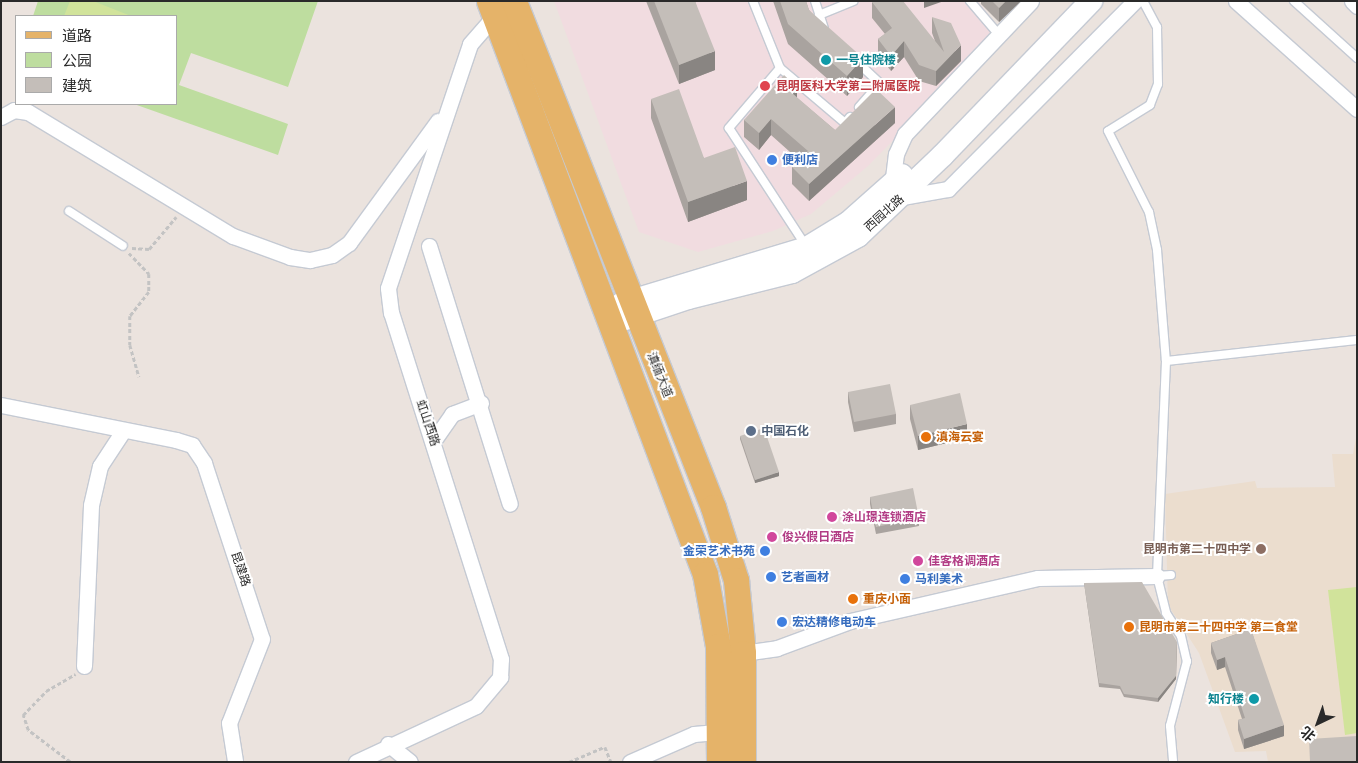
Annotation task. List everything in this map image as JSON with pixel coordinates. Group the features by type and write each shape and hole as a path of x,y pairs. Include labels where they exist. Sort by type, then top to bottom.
{"main road":[{"name":"西园北路","path":"937,150 1072,1"},
{"name":"西园北路","path":"621,312 814,262 858,236 897,191 937,150 1091,1"},
{"name":"滇缅大道","path":"499,6 621,312 713,506 736,580 743,653 743,762"},
{"name":"西园北路","path":"621,312 806,248 897,191"},
{"name":"滇缅大道","path":"621,312 705,574 718,646 719,762"}],"street":[{"path":"1031,1 904,134 896,154 897,191 948,189 1135,1"},
{"path":"1236,1 1357,109"},
{"path":"1352,1 1357,6"},
{"name":"虹山西路","path":"356,762 388,744 476,706 500,677 502,660 434,440 391,313 388,288 444,114 470,44 499,6"},
{"path":"1,117 14,110 28,112 181,207 233,236 290,257 332,255 355,236 412,151 444,114"},
{"path":"429,246 446,307 480,403 510,504"},
{"path":"434,440 452,414 480,403"},
{"name":"昆建路","path":"1,405 192,445 204,462 260,622 262,639 257,658 229,723 235,762"},
{"path":"84,666 91,506 100,466 123,431"},
{"path":"743,653 777,648 850,621 1038,578 1164,576"},
{"path":"630,762 694,734 719,732"},
{"path":"388,744 410,762"}],"lane":[{"path":"753,1 780,68 846,123 880,83 846,52"},
{"path":"814,1 832,40"},
{"path":"819,15 854,1"},
{"path":"970,1 999,35"},
{"path":"1143,1 1157,27 1158,84 1150,105 1108,131 1149,212 1166,361 1164,576 1166,613 1186,649 1185,678 1170,726 1173,762"},
{"path":"1294,1 1357,58"},
{"path":"780,68 729,128 806,248"},
{"path":"69,211 123,246"},
{"path":"1166,361 1357,340"}],"path":[{"path":"123,246 150,249 181,207"},
{"path":"123,246 149,274 149,292 130,316 130,344 139,377"},
{"path":"69,762 28,730 23,715 46,690 84,666"},
{"path":"569,762 605,747 611,762"}],"shaded area":[{"name":"昆明医科大学第二附属医院","path":"554,1 978,1 1001,30 868,166 811,214 773,231 698,252 639,232"},
{"name":"昆明市第二十四中学","path":"1357,433 1357,762 1268,762 1266,751 1235,752 1199,653 1168,605 1165,494 1255,481 1257,488 1335,487 1332,454 1353,454"}],"green space":[{"path":"38,1 318,1 288,87 191,53 179,85 288,124 278,155 137,105 178,105 178,15 33,15"},
{"path":"70,1 93,1 128,15 64,15"},
{"path":"1357,587 1357,733 1345,735 1328,590"}],"building":[{"path":"654,1 695,1 715,51 679,65"},
{"path":"780,1 806,1 809,10 863,58 847,76 788,24"},
{"path":"873,1 903,1 944,52 932,17 951,23 961,45 936,71 919,65 904,41 891,56 878,39 892,28"},
{"path":"992,1 1006,1 999,8"},
{"path":"784,75 797,87 792,93 835,130 876,89 895,107 809,184 792,167 808,151 771,119 759,133 744,120"},
{"path":"679,89 704,158 735,147 747,181 688,202 651,99"},
{"path":"890,384 896,414 854,422 848,392"},
{"path":"960,393 967,424 918,436 910,405"},
{"path":"764,428 779,472 755,480 740,436"},
{"path":"913,488 919,518 876,527 870,497"},
{"name":"昆明市第二十四中学 第二食堂","path":"1142,582 1177,642 1176,676 1158,698 1124,694 1120,686 1099,683 1084,583"},
{"name":"知行楼","path":"1251,629 1284,725 1244,739 1238,720 1245,718 1225,657 1217,660 1211,643"},
{"path":"1357,736 1357,762 1310,762 1309,739"}],"place":[{"name":"一号住院楼","path":"826,60"},
{"name":"昆明医科大学第二附属医院","path":"765,86"},
{"name":"便利店","path":"772,160"},
{"name":"中国石化","path":"751,431"},
{"name":"滇海云宴","path":"926,437"},
{"name":"涂山璟连锁酒店","path":"832,517"},
{"name":"俊兴假日酒店","path":"772,537"},
{"name":"昆明市第二十四中学","path":"1261,549"},
{"name":"金荣艺术书苑","path":"765,551"},
{"name":"佳客格调酒店","path":"918,561"},
{"name":"艺者画材","path":"771,577"},
{"name":"马利美术","path":"905,579"},
{"name":"重庆小面","path":"853,599"},
{"name":"宏达精修电动车","path":"782,622"},
{"name":"昆明市第二十四中学 第二食堂","path":"1129,627"},
{"name":"知行楼","path":"1254,699"}]}
